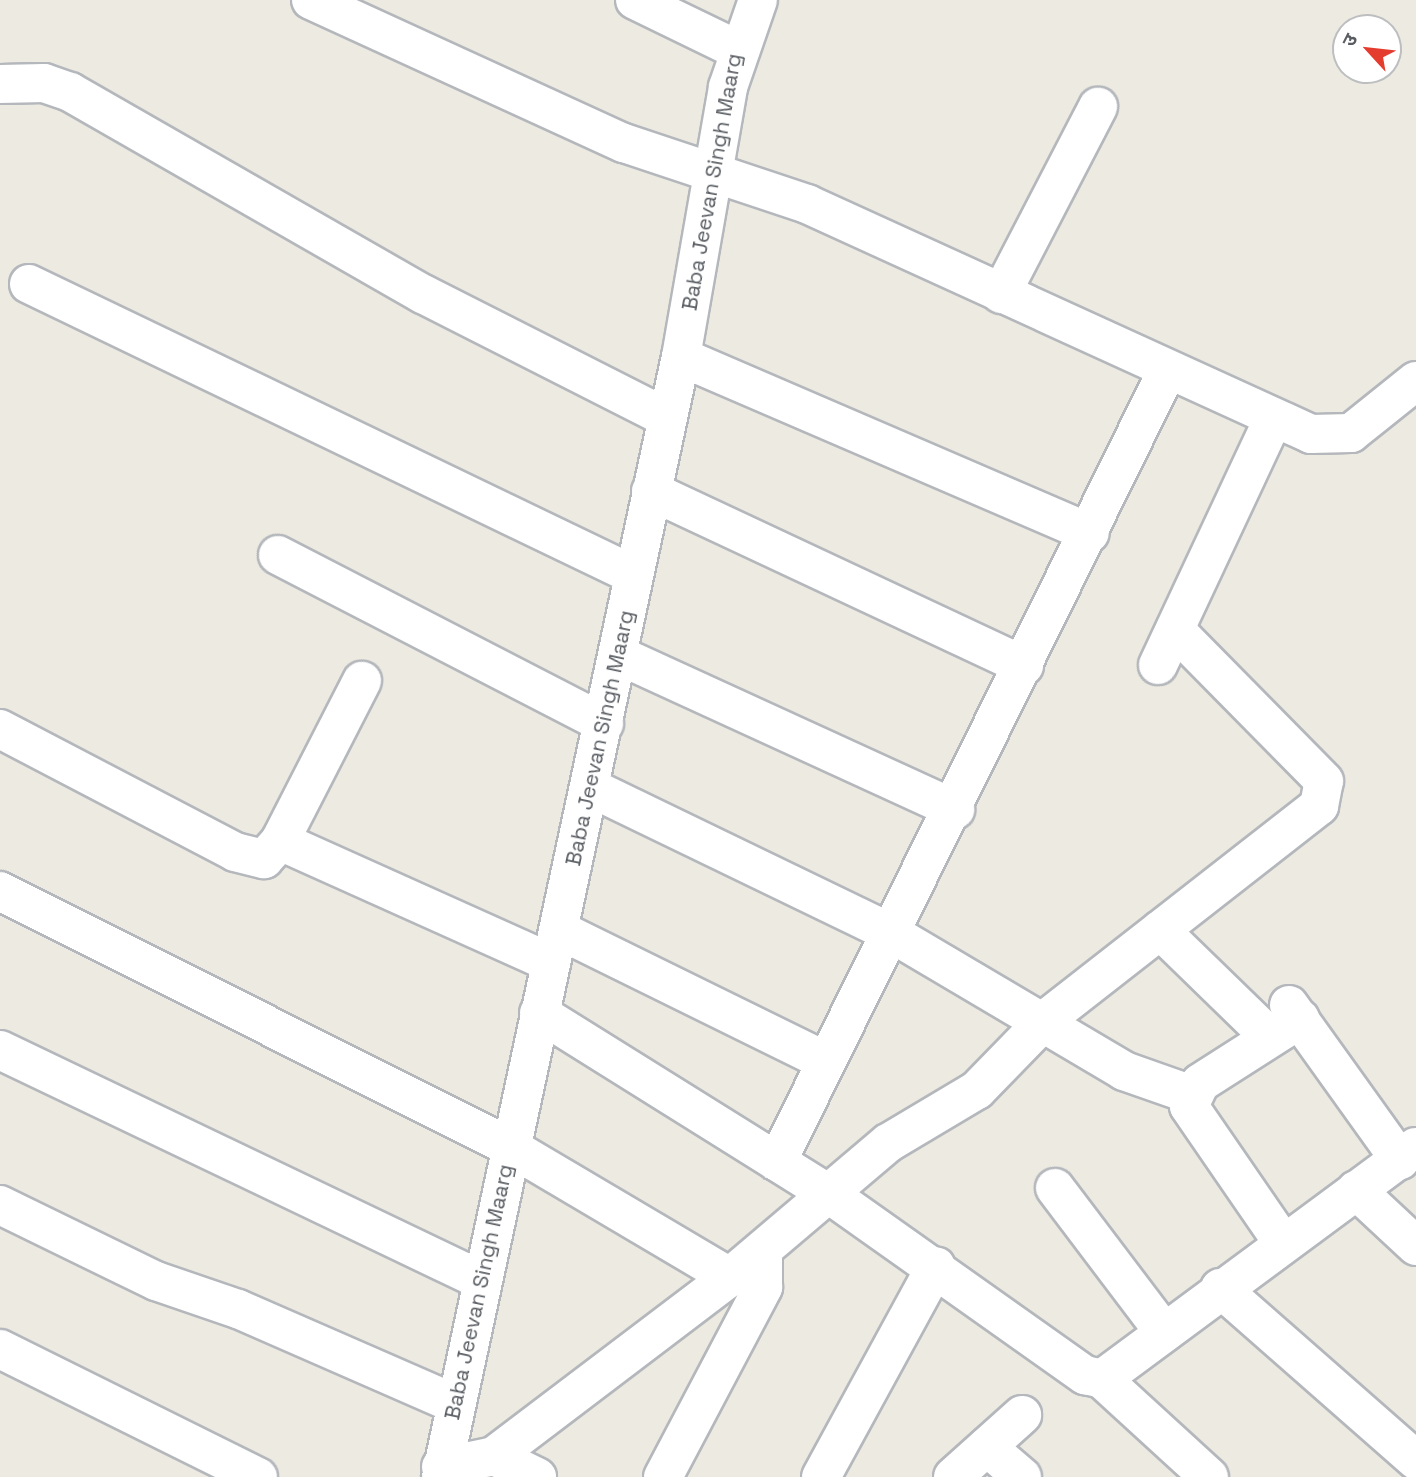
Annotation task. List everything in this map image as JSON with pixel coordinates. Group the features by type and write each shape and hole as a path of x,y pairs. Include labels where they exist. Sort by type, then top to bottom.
{"street":[{"path":"311,0 509,94 712,173 807,204 1273,419 1339,437 1416,381"},
{"path":"635,0 736,49"},
{"name":"Baba Jeevan Singh Maarg","path":"441,1472 539,1013 591,788 681,357 736,49 758,0"},
{"path":"0,84 44,83 70,92 423,295 667,418"},
{"path":"1001,294 1098,107"},
{"path":"29,285 634,575"},
{"path":"681,357 1090,533"},
{"path":"777,1162 825,1060 955,808 1167,371"},
{"path":"1158,665 1273,419"},
{"path":"651,491 1024,666"},
{"path":"278,555 604,723"},
{"path":"441,1472 494,1456 730,1277 888,1143 983,1085 1045,1020 1319,806 1327,790 1175,630"},
{"path":"618,655 955,808"},
{"path":"4,741 248,857 264,859 280,841 362,681"},
{"path":"591,788 891,933 1045,1020 1124,1071 1192,1095"},
{"path":"280,841 555,947 825,1060"},
{"path":"0,891 510,1147 730,1277"},
{"path":"1102,1379 1220,1288 1408,1154 1286,1020 1160,930"},
{"path":"539,1013 829,1194 936,1266 1085,1375 1102,1379 1209,1477"},
{"path":"1283,1243 1197,1122 1189,1106 1192,1095 1286,1020"},
{"path":"0,1050 481,1280"},
{"path":"1055,1188 1164,1332"},
{"path":"1356,1191 1416,1246"},
{"path":"0,1205 156,1280 238,1309 455,1405"},
{"path":"663,1477 763,1287 763,1250"},
{"path":"821,1477 936,1266"},
{"path":"1220,1288 1416,1460"},
{"path":"0,1349 258,1477"},
{"path":"953,1477 1022,1415"},
{"path":"987,1447 1022,1477"},
{"path":"494,1456 537,1477"}]}
